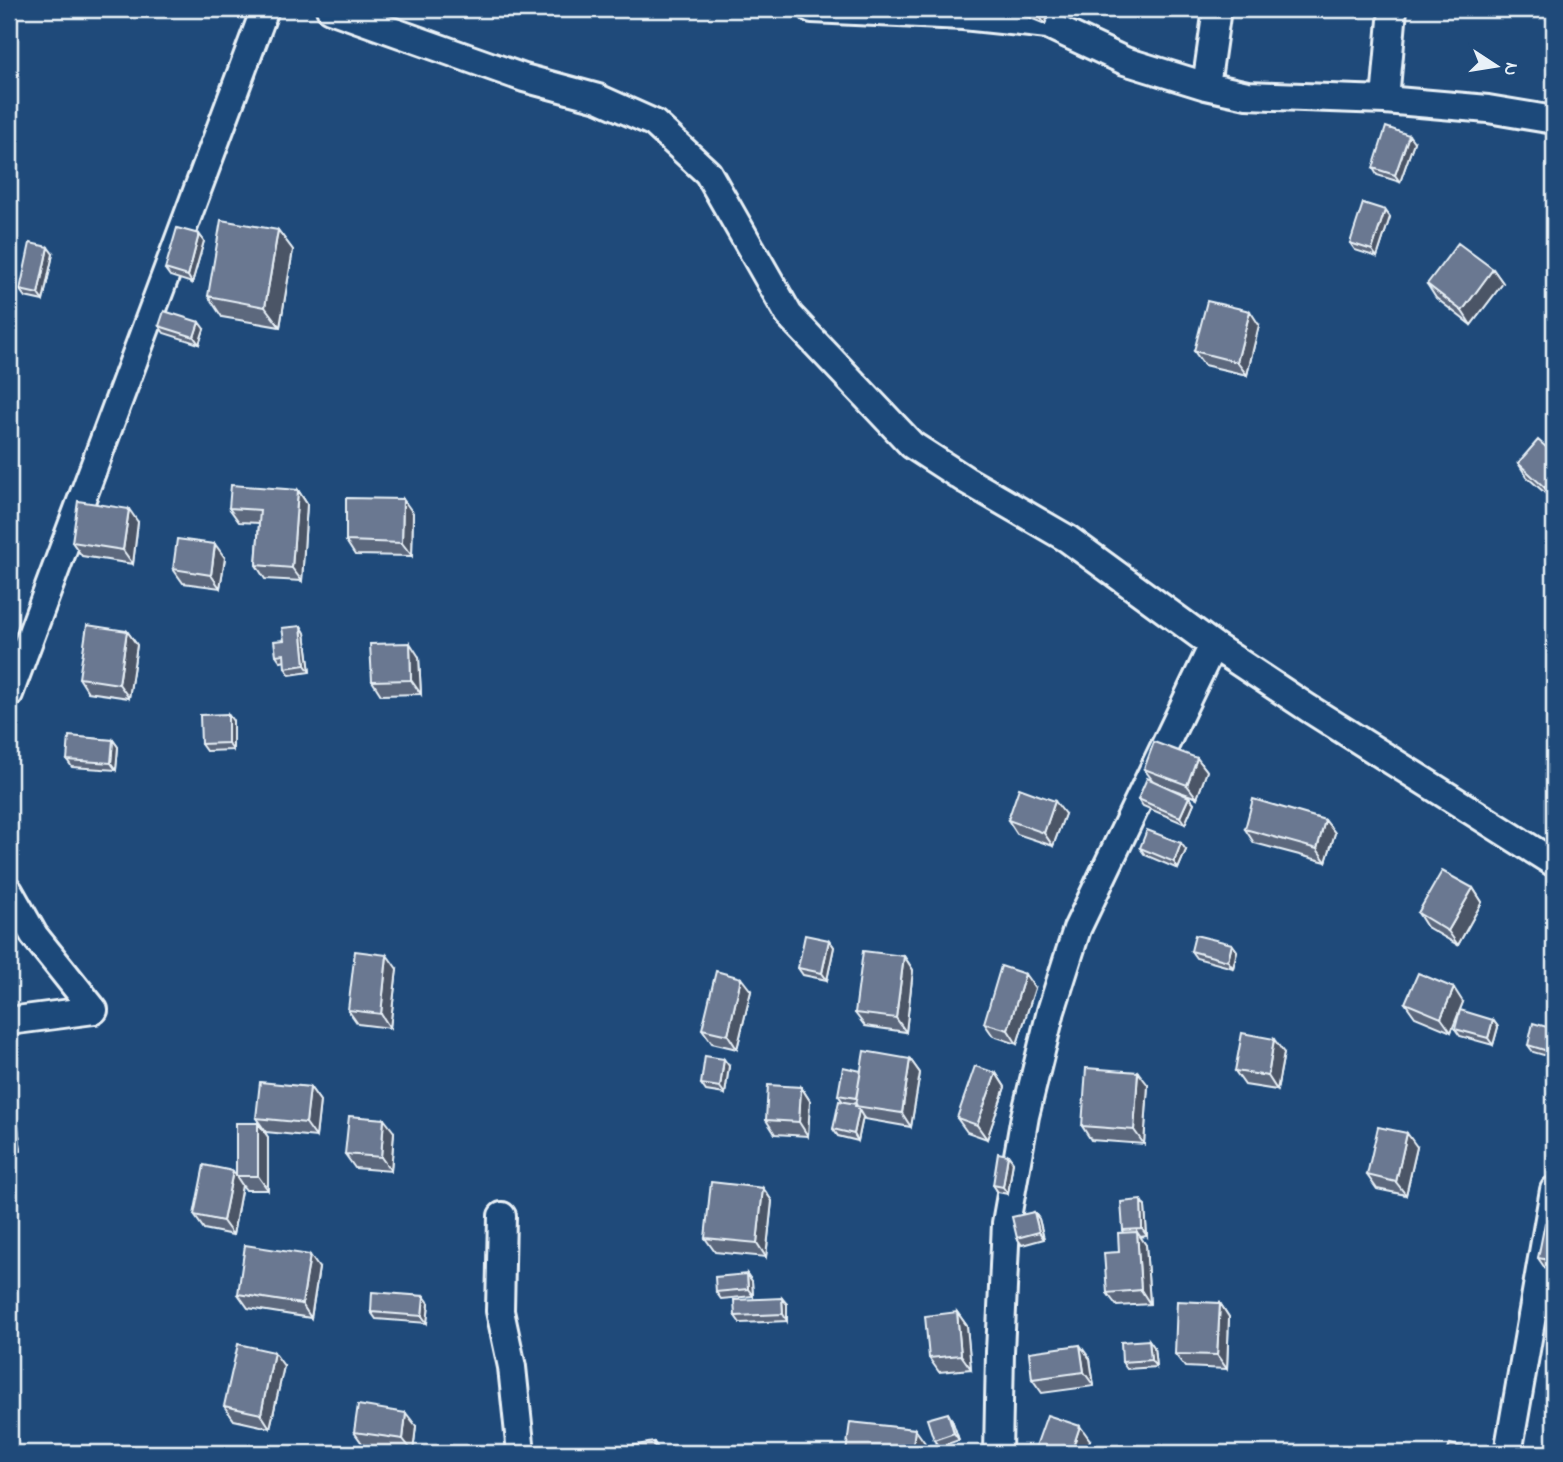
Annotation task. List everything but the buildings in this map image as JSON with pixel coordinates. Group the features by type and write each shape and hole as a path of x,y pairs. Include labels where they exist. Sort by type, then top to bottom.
{"street":[{"path":"9,694 265,9"},
{"path":"330,9 524,78 598,98 654,124 708,173 789,315 912,445 966,480 1069,539 1213,645 1554,863"},
{"path":"812,9 963,16 1039,23 1125,61 1206,86 1247,95 1385,100 1489,109 1554,120"},
{"path":"1206,86 1217,9"},
{"path":"1385,100 1393,9"},
{"path":"998,1453 1006,1223 1025,1115 1051,1011 1077,929 1213,645"},
{"path":"9,891 34,935 94,1010 9,1021"},
{"path":"1508,1453 1554,1190"},
{"path":"502,1216 500,1311 512,1367 521,1453"}]}
